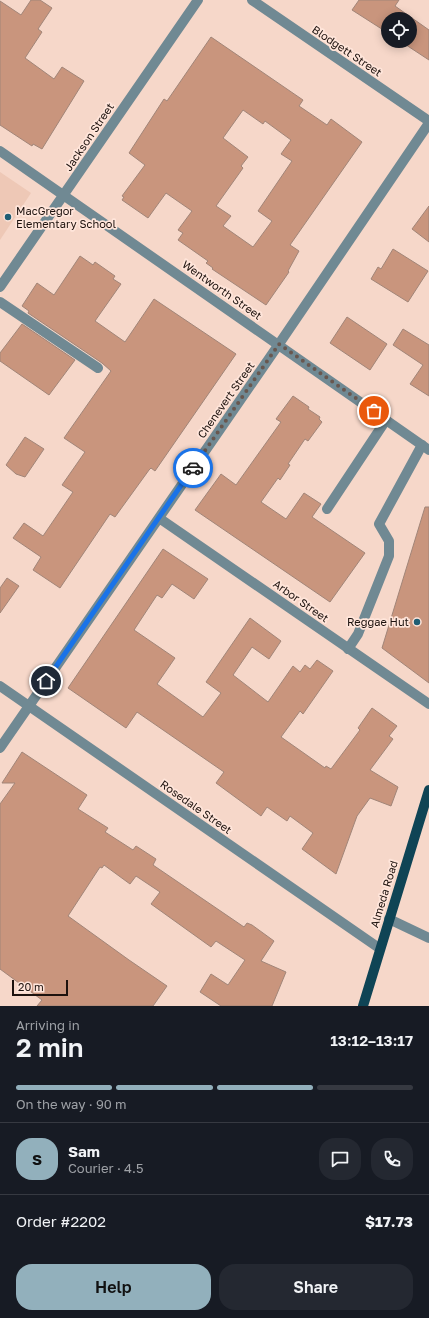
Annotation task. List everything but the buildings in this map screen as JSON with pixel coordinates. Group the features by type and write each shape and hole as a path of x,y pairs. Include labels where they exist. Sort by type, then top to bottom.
{"main road":[{"name":"Almeda Road","path":"363,1006 379,948 429,790"}],"street":[{"name":"Jackson Street","path":"0,287 198,0"},
{"name":"Blodgett Street","path":"252,0 429,122"},
{"name":"Chenevert Street","path":"0,748 279,344 429,122"},
{"name":"Wentworth Street","path":"0,151 426,447"},
{"path":"0,302 98,368"},
{"path":"327,509 386,420"},
{"path":"348,649 358,634 390,556 389,541 379,524 426,447"},
{"name":"Arbor Street","path":"158,518 429,704"},
{"name":"Rosedale Street","path":"0,686 379,948"},
{"path":"389,918 429,938"}],"shaded area":[{"name":"MacGregor Elementary School","path":"0,172 31,193 0,240"}],"way so far":[{"path":"193,468 279,344 374,411"}],"place":[{"name":"MacGregor Elementary School","path":"8,217"},
{"name":"Reggae Hut","path":"417,622"}],"route":[{"path":"46,681 193,468"}]}
